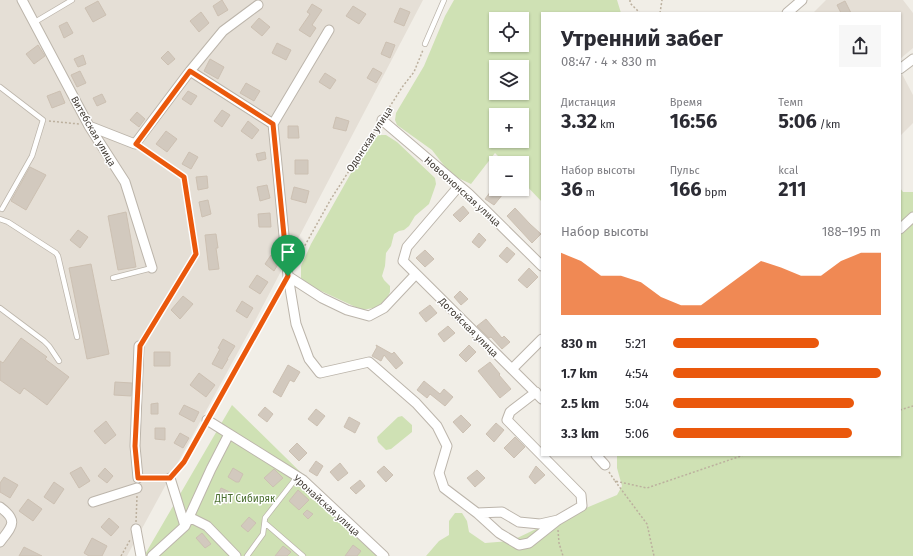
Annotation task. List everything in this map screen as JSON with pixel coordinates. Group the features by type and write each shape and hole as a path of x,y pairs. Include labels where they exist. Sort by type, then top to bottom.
{"street":[{"name":"Витебская улица","path":"22,0 89,126 124,182 152,268"},
{"path":"789,12 802,0"},
{"path":"89,126 136,144 190,71 223,31 258,5"},
{"path":"329,30 273,124 288,276 296,324 309,359 320,373 369,362 416,403 437,426 447,446 439,473 444,488 500,533 519,545 530,543 558,520"},
{"path":"901,68 913,59"},
{"path":"190,71 273,124"},
{"name":"Новоононская улица","path":"382,120 459,186 541,265"},
{"name":"Догойская улица","path":"459,186 407,247 403,261 539,396 510,412 507,420 541,454"},
{"path":"901,228 913,217"},
{"path":"288,276 328,301 347,310 369,316 384,308 416,274"},
{"path":"512,369 541,340"},
{"path":"138,478 135,446 140,346"},
{"name":"Уронайская улица","path":"207,420 303,480 384,556"},
{"path":"152,556 185,526 210,469 229,434"},
{"name":"Догойская улица","path":"477,513 502,512 519,522 540,524 558,520 582,506 581,495 543,456"},
{"path":"597,456 605,465"},
{"path":"170,478 173,494 185,526"},
{"path":"93,502 137,488"},
{"path":"0,506 9,513 12,520 10,528 0,542"},
{"path":"189,517 207,526 236,556"},
{"path":"136,529 141,556"}],"lane":[{"path":"34,22 72,0"},
{"path":"425,44 444,0"},
{"path":"0,86 43,120 32,156 2,209"},
{"path":"136,144 184,177 196,254 140,346"},
{"path":"0,219 8,222 56,253 58,256 77,337"},
{"path":"113,278 152,268"},
{"path":"0,308 44,341 59,360"},
{"path":"247,556 263,534 265,518 297,477"},
{"path":"265,523 303,556"}],"path":[{"path":"630,0 630,3 639,12"},
{"path":"660,12 662,0"},
{"name":"Одонская улица","path":"295,263 331,199 403,86 414,72 425,44"},
{"path":"43,120 89,126"},
{"path":"138,478 170,478 184,462 288,276"},
{"path":"901,410 913,406"},
{"path":"615,481 647,488 741,456"},
{"path":"605,465 647,524 654,556"},
{"path":"121,556 136,529 137,488"},
{"path":"558,520 559,543 563,556"}],"shaded area":[{"path":"0,0 423,0 256,319 127,556 0,556"},
{"path":"826,0 903,0 913,13 913,48 901,58 901,12 814,12"},
{"path":"902,74 913,95 913,123 901,135"}],"green space":[{"path":"454,0 617,0 621,12 541,12 541,201 529,188 529,156 498,156 495,153 493,156 489,156 489,161 471,184 449,172 432,150 397,125 395,120 396,113 424,66 445,16"},
{"path":"379,135 386,135 397,142 435,178 436,184 429,204 415,216 409,226 394,234 391,246 386,253 385,266 382,276 390,286 390,292 386,301 379,307 362,310 306,284 301,278 301,266 311,244 368,143"},
{"path":"901,189 903,192 913,192 913,556 426,556 439,541 449,535 449,521 455,513 462,513 467,521 469,532 485,543 511,541 617,495 622,486 617,468 617,456 901,456"},
{"name":"ДНТ Сибиряк","path":"232,405 386,556 144,556"},
{"path":"402,416 412,425 412,432 391,449 386,450 378,442 377,437 398,417"}],"building":[{"path":"222,0 228,10 218,16 213,6"},
{"path":"98,1 106,15 93,22 85,8"},
{"path":"845,1 850,12 840,12 837,5"},
{"path":"312,4 322,10 312,25 316,28 310,37 299,30 310,14 307,12"},
{"path":"353,6 366,14 359,24 346,16"},
{"path":"400,8 410,12 404,26 394,22"},
{"path":"201,12 209,23 199,32 190,21"},
{"path":"259,18 270,27 262,36 251,27"},
{"path":"67,22 73,33 64,38 59,26"},
{"path":"386,42 395,45 390,58 381,54"},
{"path":"277,43 291,50 286,60 272,53"},
{"path":"38,45 45,56 34,64 26,54"},
{"path":"168,51 175,59 168,65 161,58"},
{"path":"83,55 86,64 78,67 74,59"},
{"path":"210,59 224,67 218,79 204,71"},
{"path":"373,68 382,73 376,83 367,78"},
{"path":"80,71 86,83 77,87 71,75"},
{"path":"325,73 336,80 330,89 319,82"},
{"path":"246,83 260,91 254,101 240,93"},
{"path":"60,91 65,103 52,108 47,96"},
{"path":"188,91 197,96 191,105 182,99"},
{"path":"102,94 106,102 97,106 93,98"},
{"path":"222,110 230,115 222,127 214,121"},
{"path":"137,112 145,119 139,127 130,120"},
{"path":"336,117 349,121 346,131 333,128"},
{"path":"248,121 259,130 252,139 241,131"},
{"path":"288,126 298,126 299,138 288,138"},
{"path":"166,131 177,139 167,152 156,144"},
{"path":"189,152 198,157 191,169 182,164"},
{"path":"265,152 266,159 258,161 256,154"},
{"path":"295,160 308,160 308,174 295,174"},
{"path":"30,167 46,175 26,210 11,201"},
{"path":"207,176 208,188 198,190 196,177"},
{"path":"267,185 270,198 260,201 257,187"},
{"path":"294,187 309,191 306,203 291,199"},
{"path":"489,194 489,196 501,196 494,205 485,199"},
{"path":"208,200 211,214 202,217 199,202"},
{"path":"463,206 469,213 460,222 453,215"},
{"path":"515,208 541,234 532,243 507,216"},
{"path":"126,212 136,267 118,270 108,216"},
{"path":"270,213 271,227 259,227 258,214"},
{"path":"78,230 88,237 80,248 70,240"},
{"path":"479,233 486,240 479,248 472,242"},
{"path":"216,234 219,269 209,270 205,235"},
{"path":"507,247 515,254 507,263 499,256"},
{"path":"425,250 434,259 425,267 416,258"},
{"path":"271,255 280,261 274,271 265,264"},
{"path":"91,264 109,354 87,359 69,268"},
{"path":"529,268 538,277 527,288 518,280"},
{"path":"257,275 268,282 260,294 249,287"},
{"path":"460,291 468,299 461,305 454,297"},
{"path":"183,296 193,304 180,319 171,310"},
{"path":"242,301 253,308 247,318 236,311"},
{"path":"430,305 437,313 426,322 419,313"},
{"path":"486,319 502,338 504,336 510,342 502,349 491,337 489,338 477,326"},
{"path":"448,326 455,333 444,342 438,334"},
{"path":"21,338 47,357 45,359 69,377 47,405 24,388 20,394 0,380 0,361 3,363"},
{"path":"223,339 235,346 222,369 212,364 220,349 218,348"},
{"path":"376,345 392,354 394,352 403,363 396,369 384,355 381,361 372,356 377,347"},
{"path":"469,345 476,352 466,362 459,355"},
{"path":"154,352 170,352 170,366 154,366"},
{"path":"490,362 511,389 500,398 478,371"},
{"path":"288,365 300,372 294,382 290,380 281,397 273,392"},
{"path":"199,373 215,385 206,397 190,385"},
{"path":"424,381 440,394 444,389 453,397 445,406 430,394 427,398 417,390"},
{"path":"115,382 132,383 131,396 114,395"},
{"path":"158,403 158,414 151,414 151,404"},
{"path":"184,405 199,412 194,422 179,414"},
{"path":"265,407 273,414 267,422 258,415"},
{"path":"316,409 325,416 317,426 308,419"},
{"path":"461,415 471,425 463,433 453,422"},
{"path":"349,417 360,423 355,433 344,427"},
{"path":"106,421 116,435 105,444 94,431"},
{"path":"496,423 504,430 494,442 486,434"},
{"path":"155,428 165,428 165,440 155,439"},
{"path":"180,433 189,438 183,448 174,443"},
{"path":"515,437 525,447 514,458 504,448"},
{"path":"297,443 307,453 299,461 289,451"},
{"path":"316,461 323,466 317,476 309,471"},
{"path":"340,463 348,473 338,481 330,472"},
{"path":"384,466 393,475 386,482 377,472"},
{"path":"536,466 545,475 535,484 529,477"},
{"path":"81,467 90,481 79,488 70,473"},
{"path":"105,468 113,476 107,483 98,476"},
{"path":"233,468 243,474 239,482 236,482 228,477"},
{"path":"274,469 283,478 273,487 264,478"},
{"path":"477,470 485,478 475,487 467,478"},
{"path":"4,477 18,485 10,498 0,492 0,483"},
{"path":"360,480 365,486 356,494 350,488"},
{"path":"54,482 64,489 54,504 44,497"},
{"path":"221,488 232,493 226,504 216,499"},
{"path":"298,490 309,500 299,510 289,501"},
{"path":"28,499 42,509 33,521 19,511"},
{"path":"307,510 313,514 308,519 303,514"},
{"path":"249,517 256,523 248,532 241,526"},
{"path":"109,518 119,527 111,536 101,527"},
{"path":"202,533 211,544 205,548 196,538"},
{"path":"92,538 107,546 102,556 89,556 84,553"},
{"path":"353,545 361,551 357,556 345,556"},
{"path":"283,546 291,552 287,556 275,556"},
{"path":"24,547 42,556 19,556"}],"route":[{"path":"190,71 273,124 288,276 184,462 170,478 138,478 135,446 140,346 196,254 184,177 136,144 190,71"}]}
